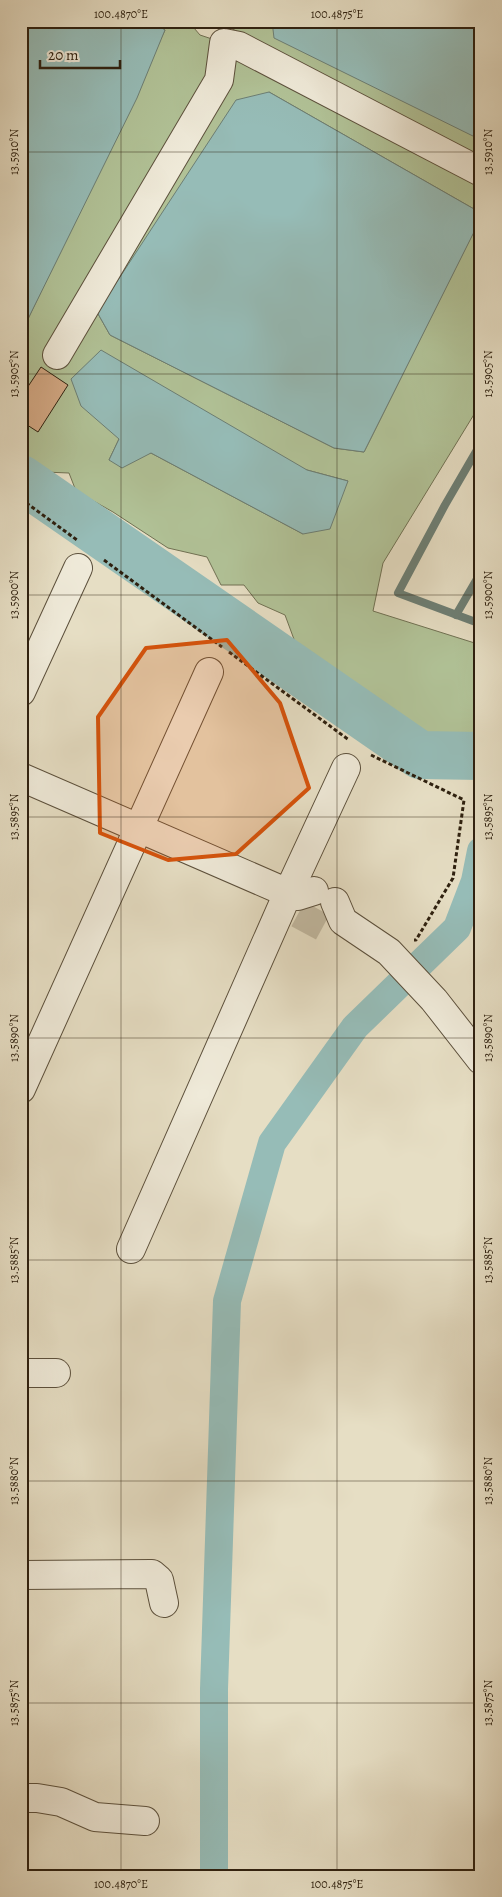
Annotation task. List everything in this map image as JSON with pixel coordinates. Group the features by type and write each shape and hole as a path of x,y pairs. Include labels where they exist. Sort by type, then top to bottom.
{"street":[{"path":"57,355 219,80 224,44 239,46 466,166 481,172"},
{"path":"21,692 90,563"},
{"path":"21,1090 209,672"},
{"path":"131,1249 314,906 357,761"},
{"path":"21,777 314,906 384,948 434,1000 481,1060"},
{"path":"21,1373 56,1373"},
{"path":"21,1575 152,1574 159,1580 164,1604"},
{"path":"21,1798 37,1798 61,1802 95,1817 145,1821"}],"path":[{"path":"21,499 78,541"},
{"path":"90,563 352,742"},
{"path":"357,761 464,800 453,878 416,940 384,948"}],"highlighted area":[{"path":"227,640 280,703 309,788 236,854 168,860 100,833 98,717 146,648"}],"green space":[{"path":"151,21 188,21 200,35 224,43 481,174 481,213 269,92 97,312 110,335 334,448 364,452 481,217 481,403 383,563 373,611 481,645 481,735 428,740 295,642 285,615 258,603 244,585 221,585 207,557 168,548 113,512 76,491 69,473 44,472 21,454 21,327 27,321 165,30","holes":["119,439 307,470 348,481 303,534 151,453 109,460"]},
{"path":"217,21 481,21 481,158"}],"water":[{"path":"21,21 151,21 165,30 137,98 27,321 21,327"},
{"path":"272,21 481,21 481,140 274,38"},
{"path":"269,92 481,213 480,220 364,452 334,448 110,335 97,312 236,100"},
{"path":"101,350 307,470 348,481 330,529 303,534 151,453 122,468 109,460 119,439 81,406 71,379"}],"building":[{"path":"41,367 68,385 38,432 21,421 21,397"}],"waterway":[{"path":"481,443 398,593 481,624"},
{"path":"21,479 420,755 481,756"},
{"path":"456,615 481,572"},
{"path":"214,1876 214,1689 227,1301 272,1143 355,1027 457,928 475,881 481,851"}],"tunnel":[{"path":"298,914 324,928"}]}
